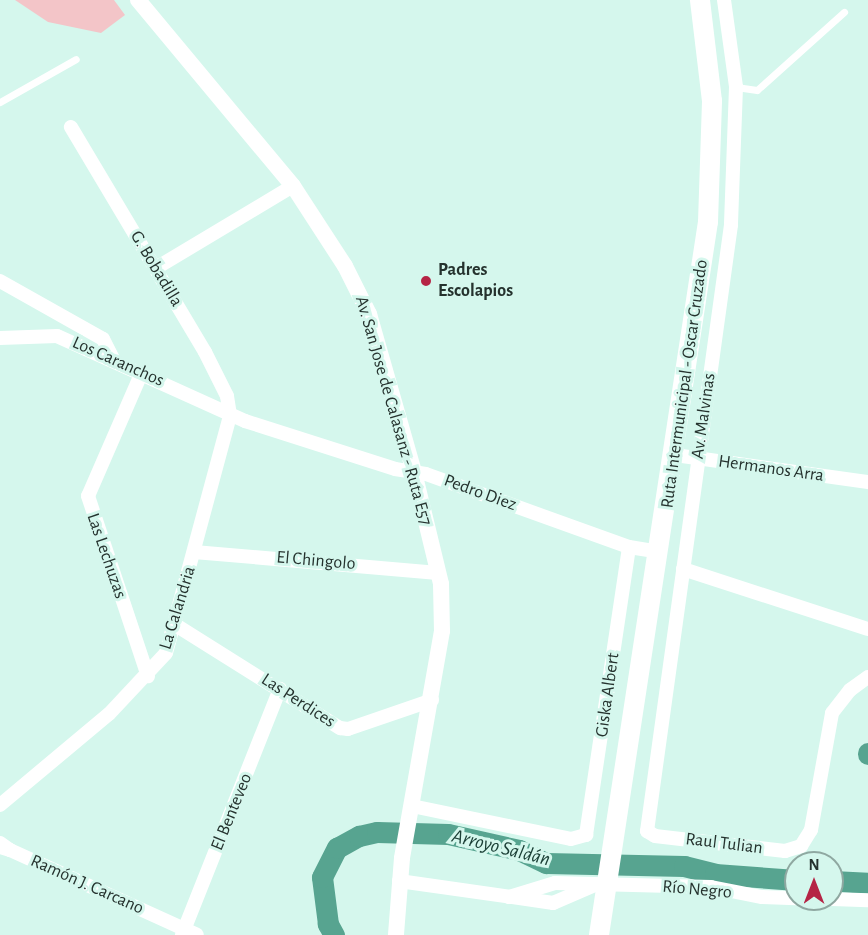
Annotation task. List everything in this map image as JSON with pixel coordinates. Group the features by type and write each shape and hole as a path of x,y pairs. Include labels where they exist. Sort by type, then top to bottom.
{"main road":[{"name":"Ruta Intermunicipal - Oscar Cruzado","path":"599,935 601,888 610,850 656,551 703,193 705,98 693,0"},
{"name":"Ruta Intermunicipal - Oscar Cruzado","path":"656,551 675,455 712,167 710,67 700,0"}],"street":[{"name":"Av. San Jose de Calasanz - Ruta E57","path":"138,0 293,186 345,266 365,306 414,472 438,573 442,631 432,700 402,858 396,935"},
{"name":"Av. Malvinas","path":"647,831 732,225 736,87 724,0"},
{"name":"G. Bobadilla","path":"70,127 156,268 227,396 230,415"},
{"path":"156,268 293,186"},
{"path":"0,281 103,339 113,359"},
{"name":"Los Caranchos","path":"0,338 57,336 113,359 230,415"},
{"name":"Las Lechuzas","path":"141,372 88,496 148,676"},
{"name":"Pedro Diez","path":"230,415 414,472 629,547 656,551"},
{"name":"La Calandria","path":"0,805 148,676 166,653 230,415"},
{"name":"Hermanos Arra","path":"675,455 868,482"},
{"name":"Giska Albert","path":"411,813 580,838 589,829 629,547"},
{"name":"El Chingolo","path":"194,552 438,573"},
{"path":"683,569 868,629"},
{"name":"Las Perdices","path":"174,624 280,688 333,725 348,729 432,700"},
{"name":"Raul Tulian","path":"647,831 655,836 784,851 801,846 812,830 832,713 845,695 868,677"},
{"name":"El Benteveo","path":"183,932 280,688"},
{"name":"Ramón J. Carcano","path":"3,846 183,932 198,935"},
{"name":"Río Negro","path":"399,881 559,903 601,888"},
{"name":"Río Negro","path":"509,897 555,883 601,888 711,887 762,897 784,898"},
{"path":"844,899 868,900"}],"lane":[{"path":"736,87 757,90 844,12"},
{"path":"0,102 76,59"}],"shaded area":[{"path":"15,0 114,0 125,15 101,33 48,22"}],"waterway":[{"name":"Arroyo Saldán","path":"334,935 328,924 322,877 337,848 359,836 377,832 448,834 519,850 546,863 684,866 715,874 784,879"},
{"name":"Arroyo Saldán","path":"844,882 868,883"}],"place":[{"name":"Padres Escolapios","path":"426,281"}]}
